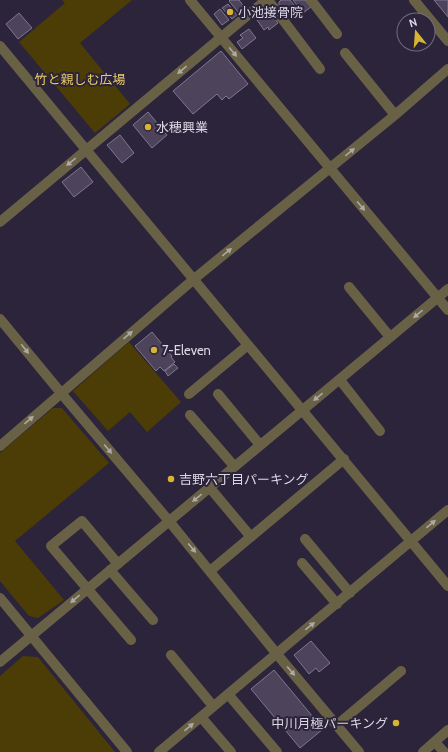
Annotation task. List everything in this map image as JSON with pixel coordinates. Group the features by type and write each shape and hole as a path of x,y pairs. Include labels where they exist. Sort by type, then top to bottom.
{"street":[{"path":"190,0 448,310"},
{"path":"2,217 86,150 267,0 320,69"},
{"path":"311,0 337,34"},
{"path":"414,0 448,41"},
{"path":"0,46 448,586"},
{"path":"345,53 395,115"},
{"path":"0,446 194,279 395,115 448,69"},
{"path":"349,287 390,338"},
{"path":"0,662 448,289"},
{"path":"0,319 359,752"},
{"path":"189,394 248,345"},
{"path":"340,380 380,431"},
{"path":"218,394 260,445"},
{"path":"190,415 234,466"},
{"path":"210,571 344,460"},
{"path":"210,488 251,537"},
{"path":"159,752 448,510"},
{"path":"131,640 51,546 82,521 153,620"},
{"path":"306,539 350,593"},
{"path":"302,563 336,604"},
{"path":"0,598 127,752"},
{"path":"171,655 213,706"},
{"path":"337,725 401,671"},
{"path":"228,694 277,752"},
{"path":"201,717 231,752"},
{"path":"423,752 448,730"},
{"path":"435,742 444,752"}],"green space":[{"name":"竹と親しむ広場","path":"62,0 132,0 80,43 130,104 95,133 19,42 65,3"},
{"path":"129,342 181,402 147,432 130,412 108,431 73,391"},
{"path":"53,408 62,408 109,463 15,541 64,600 38,618 29,616 0,581 0,453"},
{"path":"23,656 38,657 115,752 0,752 0,676"}],"building":[{"path":"239,0 245,8 239,13 229,1"},
{"path":"281,0 290,0 294,5 284,13 279,6 279,2"},
{"path":"293,0 305,0 311,7 303,13"},
{"path":"434,0 448,0 448,17"},
{"path":"228,4 237,15 232,19 222,8"},
{"path":"220,9 229,20 222,25 214,14"},
{"path":"268,12 271,13 278,23 269,30 268,27 264,30 257,20"},
{"path":"19,13 32,28 18,39 6,24"},
{"path":"249,29 256,38 242,49 237,42 243,38 240,35"},
{"path":"221,51 248,84 229,99 226,96 222,100 217,94 193,114 173,91"},
{"path":"66,72 70,77 63,83 59,78"},
{"path":"148,112 167,135 152,148 133,125"},
{"path":"120,135 134,153 122,163 107,145"},
{"path":"81,167 93,182 74,197 62,182"},
{"path":"152,332 172,356 171,357 175,362 164,371 160,367 156,371 135,346"},
{"path":"174,364 178,368 168,376 165,371"},
{"path":"311,641 330,663 319,672 316,668 309,674 294,655"},
{"path":"274,670 323,729 300,748 251,689"}],"place":[{"name":"小池接骨院","path":"230,12"},
{"name":"水穂興業","path":"148,127"},
{"name":"7-Eleven","path":"154,350"},
{"name":"吉野六丁目パーキング","path":"171,479"},
{"name":"中川月極パーキング","path":"396,723"}]}
